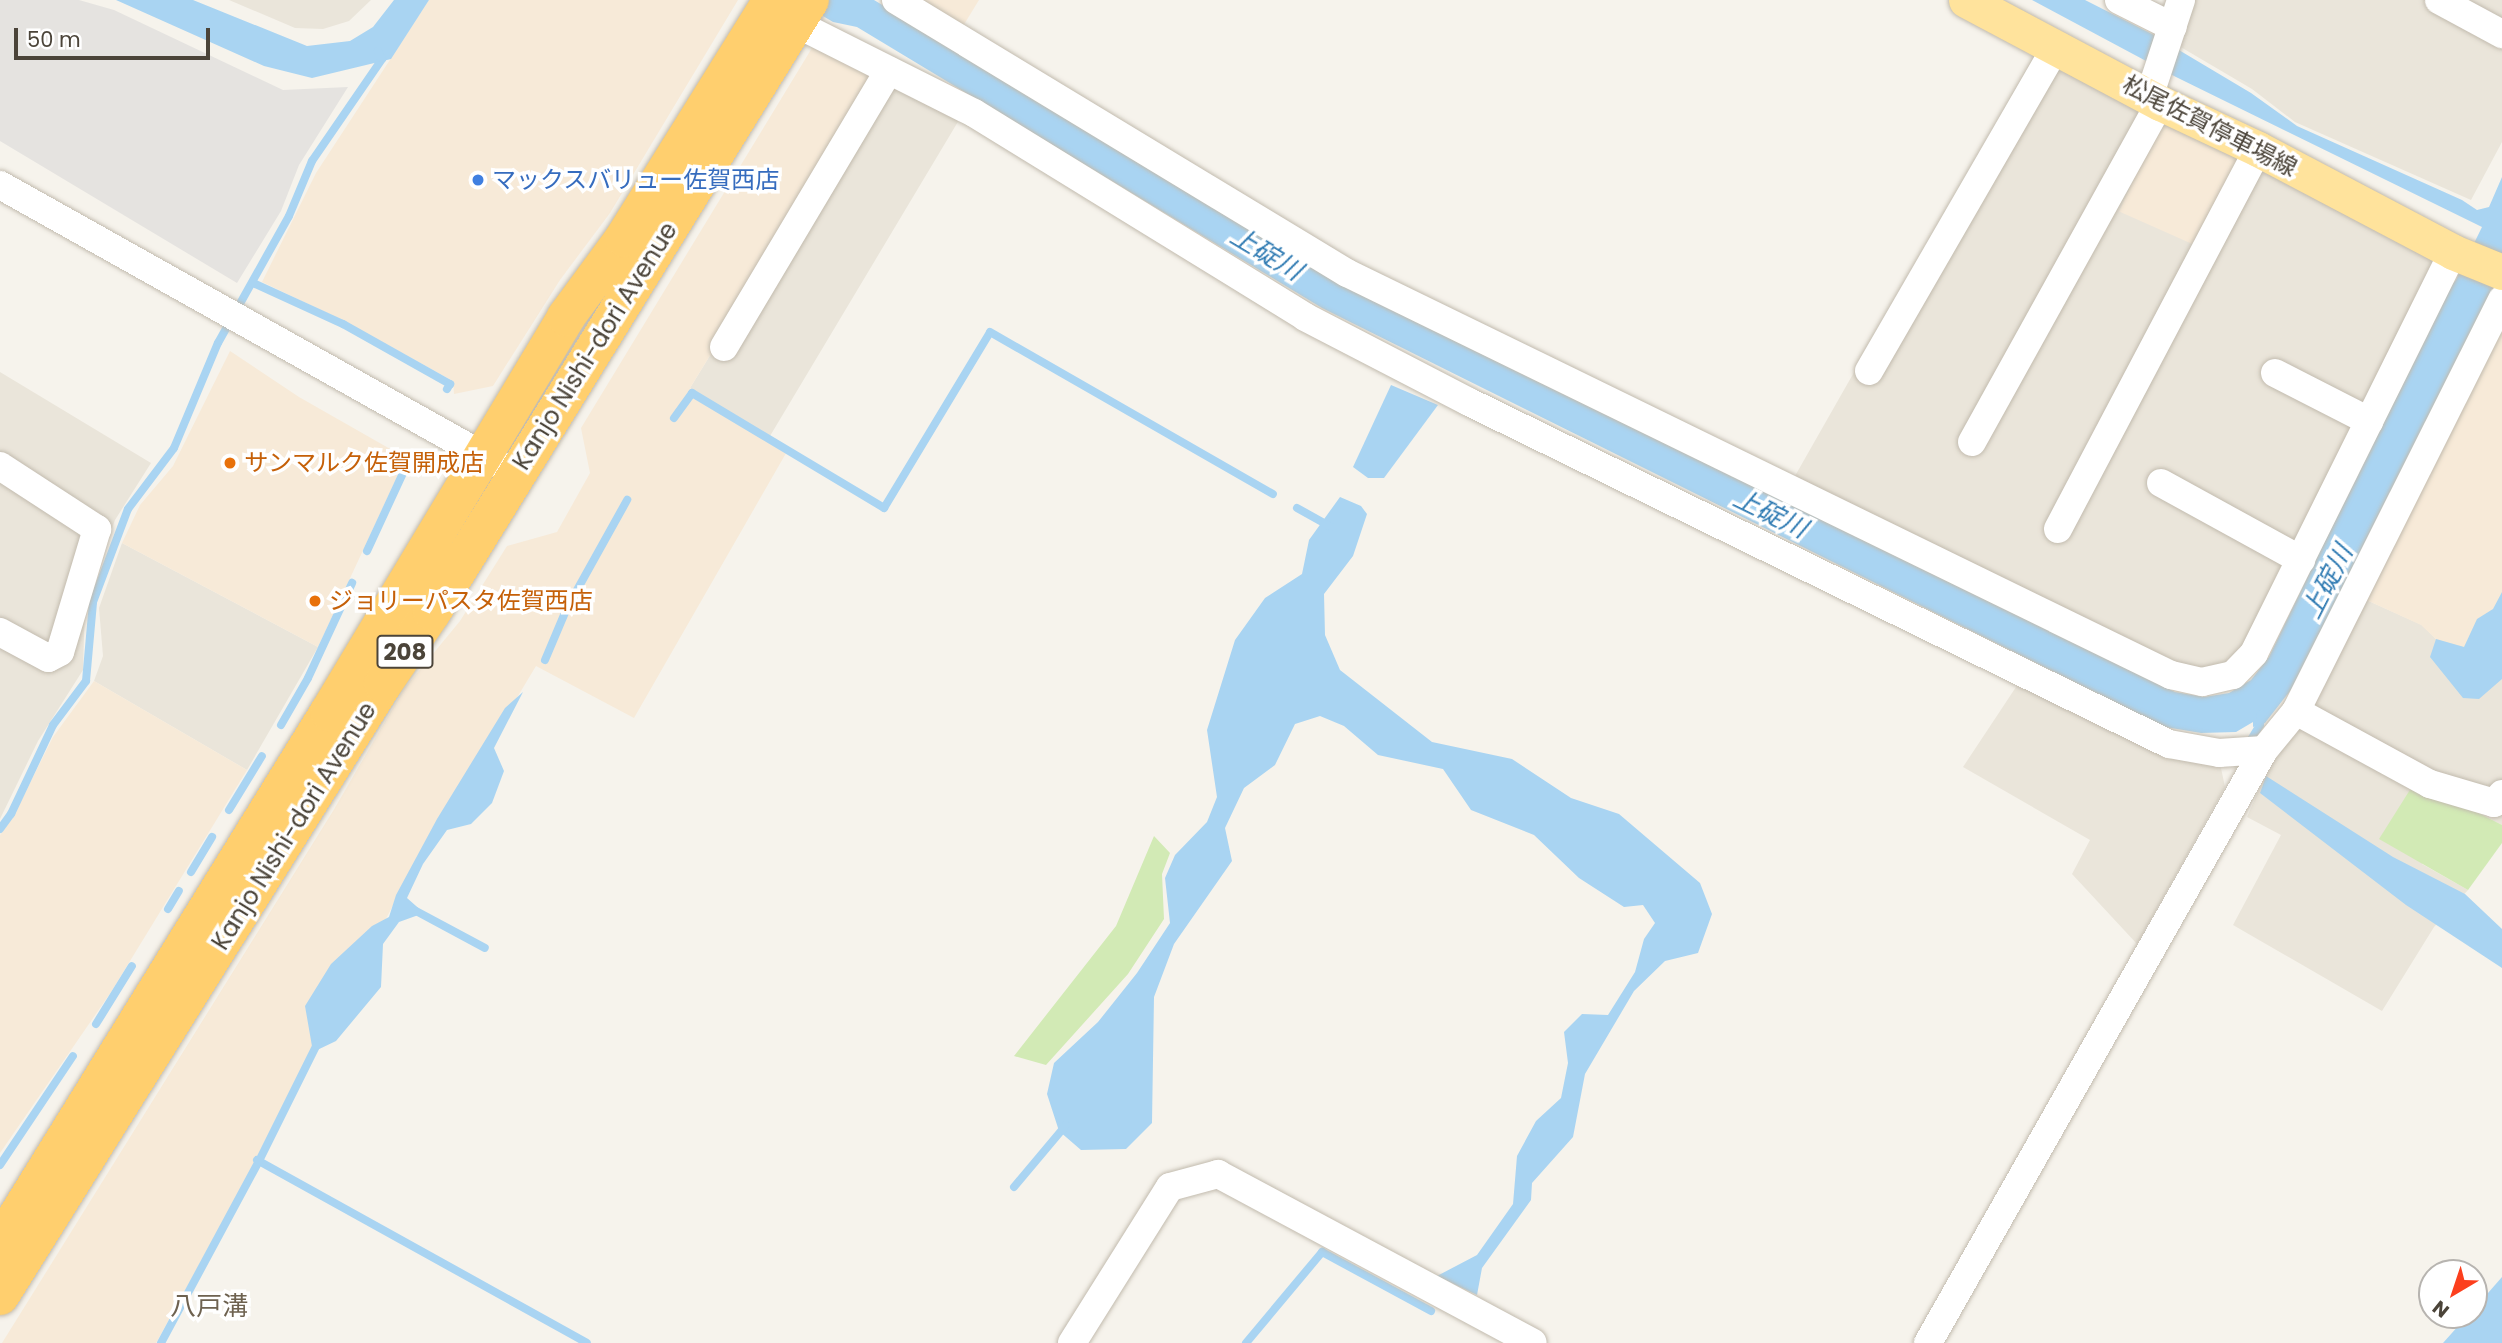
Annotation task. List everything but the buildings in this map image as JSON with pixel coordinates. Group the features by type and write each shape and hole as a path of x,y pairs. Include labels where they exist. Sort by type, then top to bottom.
{"highway":[{"name":"Kanjo Nishi-dori Avenue","path":"0,1244 322,724 566,317 796,7"},
{"name":"Kanjo Nishi-dori Avenue","path":"0,1296 515,475 796,7"}],"main road":[{"name":"松尾佐賀停車場線","path":"1966,0 2056,47 2156,90 2258,149 2453,252 2502,272"}],"street":[{"path":"896,0 1347,273 2171,675 2202,682 2233,675 2254,653 2453,252"},
{"path":"2119,0 2171,34"},
{"path":"1972,442 2156,90 2181,0"},
{"path":"2440,0 2502,34"},
{"path":"796,7 889,70 974,113 1305,317 1469,402 2169,744 2219,753 2264,750"},
{"path":"1869,372 2056,47"},
{"path":"723,347 889,70"},
{"path":"2058,529 2258,149"},
{"path":"0,185 515,475"},
{"path":"1928,1343 2264,750 2296,711 2502,299"},
{"path":"2275,373 2369,421"},
{"path":"0,466 97,529 60,652 48,658 1,636"},
{"path":"2161,484 2301,560"},
{"path":"2296,711 2430,784 2494,803 2502,794"},
{"path":"1072,1343 1170,1187 1218,1174 1532,1343"}],"shaded area":[{"path":"0,0 79,0 114,10 283,90 348,87 299,165 281,211 237,283 0,141"},
{"path":"229,0 371,0 349,21 323,29 295,28"},
{"name":"マックスバリュー佐賀西店","path":"429,0 738,0 610,213 560,280 493,386 454,394 453,381 346,322 262,282 316,173"},
{"path":"913,0 979,0 960,31"},
{"path":"2193,0 2502,0 2502,142 2471,200 2295,122 2252,89 2179,46"},
{"path":"815,43 876,72 792,222 690,388 789,448 634,718 536,666 401,890 315,1055 156,1343 2,1343 333,811 404,689 460,621 507,546 557,532 590,473 581,428"},
{"path":"2034,56 2159,122 2244,160 2442,265 2248,650 2209,673 2177,671 1791,483"},
{"path":"876,72 962,115 770,436 690,388 792,222"},
{"path":"2159,122 2244,160 2204,249 2119,212"},
{"path":"2502,313 2502,621 2464,647 2436,639 2421,625 2362,598"},
{"path":"230,351 299,397 406,458 318,647 122,543 140,505 173,466"},
{"path":"0,372 151,463 115,520 85,602 83,670 38,741 0,819"},
{"path":"122,543 318,647 247,770 94,681 103,656 99,608"},
{"path":"2362,598 2422,625 2436,639 2502,621 2502,825 2461,804 2422,864 2468,890 2434,927 2382,1011 2233,925 2281,835 2247,817 2268,769"},
{"path":"94,681 247,770 111,992 0,1153 0,835 13,817 53,737"},
{"path":"2018,684 2163,750 2221,768 2225,787 2137,944 2072,874 2090,840 1963,767"}],"green space":[{"path":"2413,785 2461,804 2502,825 2502,843 2468,890 2379,839"},
{"path":"1154,836 1170,853 1162,874 1164,919 1128,974 1046,1065 1014,1056 1116,926"}],"water":[{"path":"116,0 193,0 307,46 350,41 373,27 394,0 429,0 391,59 312,78 264,66"},
{"name":"上碇川","path":"796,0 874,0 1340,280 2175,692 2204,697 2229,693 2251,680 2269,657 2444,293 2456,280 2482,227 2176,77 2032,0 2085,0 2152,34 2251,93 2297,126 2462,200 2477,210 2489,207 2502,177 2502,272 2301,677 2265,723 2253,727 2253,722 2236,732 2201,733 2165,727 1322,308 857,27 833,22"},
{"path":"1391,385 1438,405 1384,478 1368,478 1353,467"},
{"path":"1340,497 1361,506 1367,514 1353,556 1324,594 1325,635 1340,670 1432,742 1512,759 1571,798 1619,814 1700,883 1712,914 1698,953 1665,961 1634,991 1585,1074 1573,1137 1532,1183 1531,1200 1482,1268 1477,1295 1437,1276 1477,1255 1513,1204 1517,1156 1536,1121 1561,1098 1568,1063 1564,1032 1582,1014 1608,1015 1635,972 1644,939 1655,923 1643,905 1624,907 1579,878 1534,835 1471,810 1443,769 1378,755 1344,726 1320,716 1295,724 1275,765 1244,788 1225,828 1232,861 1174,944 1154,997 1152,1123 1126,1149 1081,1150 1059,1131 1047,1094 1054,1063 1098,1022 1137,973 1170,923 1165,878 1175,855 1207,822 1217,797 1207,730 1235,640 1265,598 1302,574 1309,540"},
{"path":"2502,592 2502,679 2479,699 2463,698 2430,657 2436,639 2464,647 2477,619 2493,609"},
{"path":"523,692 494,748 504,771 492,803 471,824 447,830 423,864 407,898 424,913 399,922 383,944 381,987 336,1041 313,1052 305,1006 331,964 372,926 389,917 396,895 437,819 505,708"},
{"path":"2266,776 2393,857 2465,894 2502,929 2502,968 2406,905 2260,793"},
{"path":"2502,1277 2502,1343 2443,1343 2456,1329 2488,1329 2488,1293"}],"waterway":[{"path":"0,829 11,814 53,725 86,681 93,602 128,509 174,448 218,343 289,216 312,161 382,59 378,51"},
{"path":"253,283 343,324 450,384 447,389"},
{"path":"674,418 692,393 884,508 990,332 1273,494"},
{"path":"367,551 409,460"},
{"path":"545,660 567,608 627,500"},
{"path":"1297,508 1331,527"},
{"path":"281,725 308,678 352,583"},
{"path":"2249,743 2260,725 2261,714"},
{"path":"229,810 262,756"},
{"path":"191,872 212,837"},
{"path":"168,909 179,891"},
{"path":"416,911 485,948"},
{"path":"96,1024 132,966"},
{"path":"161,1343 259,1161 317,1044"},
{"path":"0,1165 73,1056"},
{"path":"1014,1187 1066,1125"},
{"path":"257,1160 587,1343"},
{"path":"1246,1343 1322,1252 1431,1311"}],"place":[{"name":"マックスバリュー佐賀西店","path":"478,180"},
{"name":"サンマルク佐賀開成店","path":"230,463"},
{"name":"ジョリーパスタ佐賀西店","path":"315,601"}],"district":[{"name":"八戸溝","path":"209,1307"}]}
